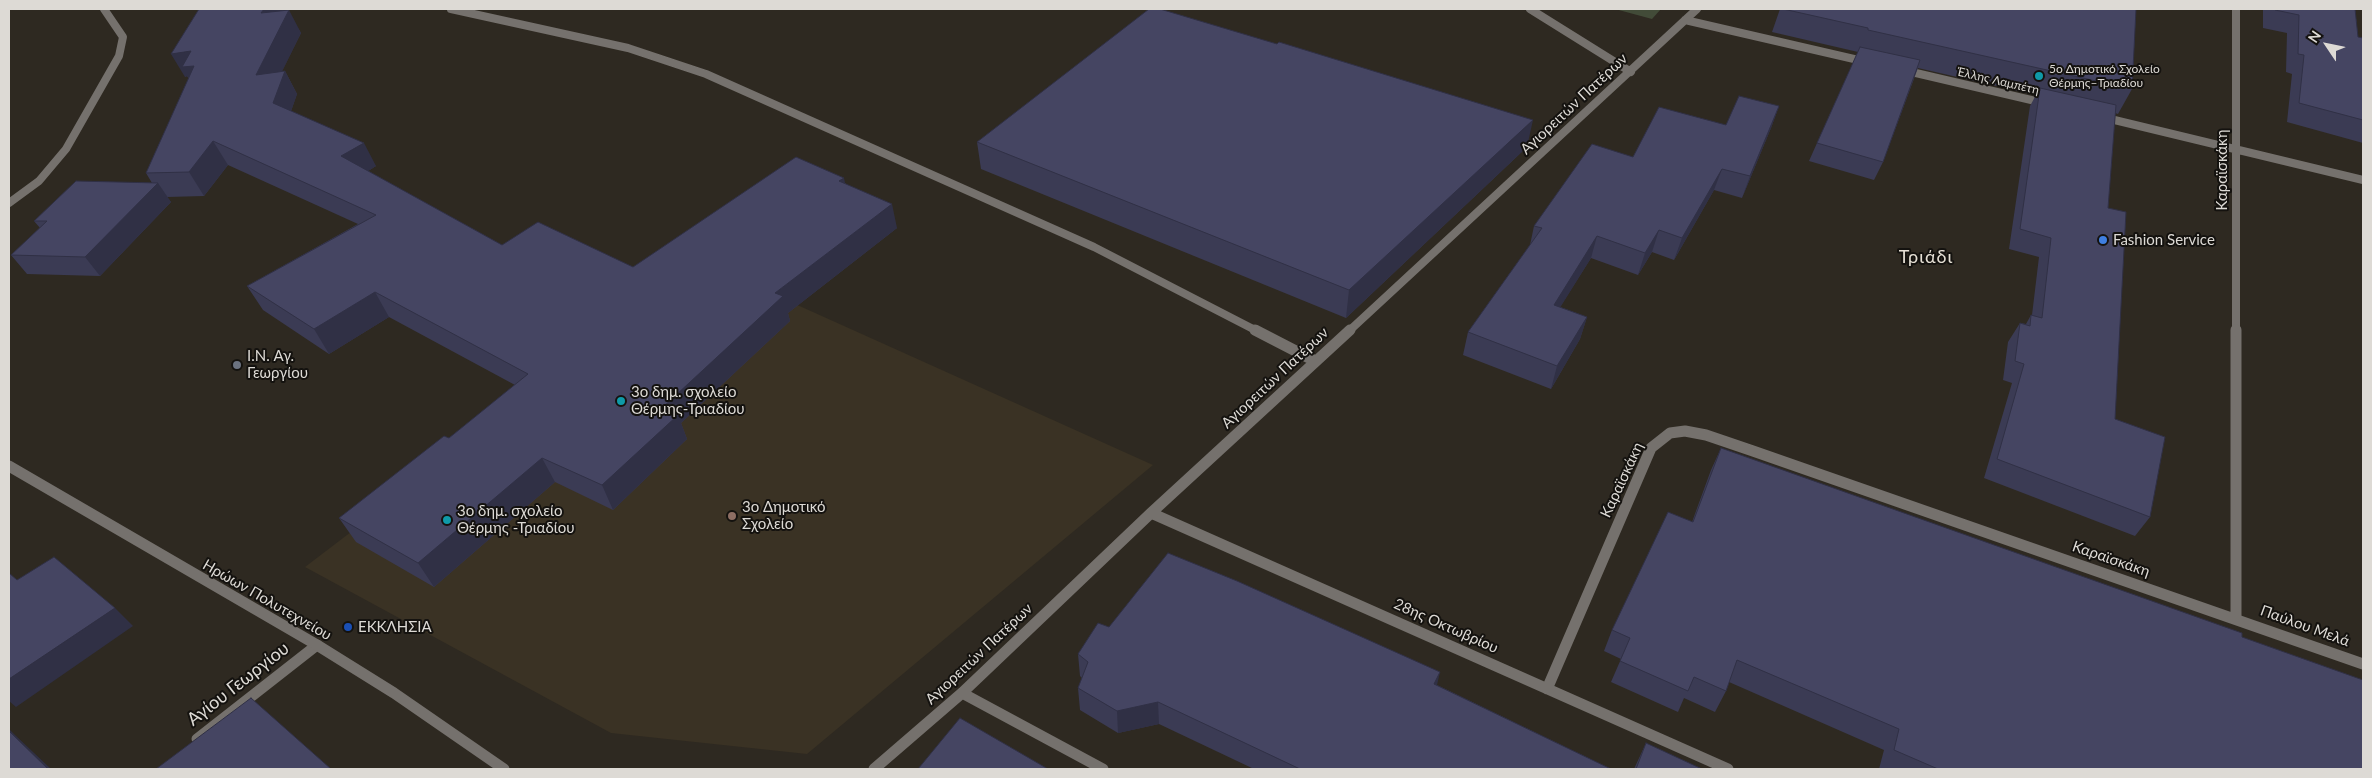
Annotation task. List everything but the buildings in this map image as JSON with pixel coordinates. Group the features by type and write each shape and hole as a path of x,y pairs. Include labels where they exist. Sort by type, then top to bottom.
{"street":[{"path":"9,203 40,181 66,149 119,56 123,37 104,9"},
{"path":"451,9 628,48 706,74 1085,243 1315,361"},
{"path":"1530,9 1631,72"},
{"name":"Αγιορειτών Πατέρων","path":"874,769 962,693 1150,513 1631,72 1697,9"},
{"name":"Καραϊσκάκη","path":"1547,689 1651,448 1661,438 1677,432 1706,435 2236,618 2236,9"},
{"path":"1685,20 1879,65"},
{"name":"Έλλης Λαμπέτη","path":"1898,69 2053,105"},
{"path":"2092,114 2363,180"},
{"name":"Ηρώων Πολυτεχνείου","path":"9,466 316,645 394,693 504,769"},
{"name":"28ης Οκτωβρίου","path":"1150,513 1728,769"},
{"name":"Παύλου Μελά","path":"2236,618 2363,664"},
{"name":"Αγίου Γεωργίου","path":"188,746 316,645"},
{"path":"962,693 1103,769"}],"shaded area":[{"name":"3ο Δημοτικό Σχολείο","path":"704,263 1153,465 807,754 611,733 305,567"}],"green space":[{"path":"1615,9 1661,9 1652,19"}],"place":[{"name":"5ο Δημοτικό Σχολείο Θέρμης–Τριαδίου","path":"2039,76"},
{"name":"Fashion Service","path":"2103,240"},
{"name":"Ι.Ν. Αγ. Γεωργίου","path":"237,365"},
{"name":"3ο δημ. σχολείο Θέρμης-Τριαδίου","path":"621,401"},
{"name":"3ο Δημοτικό Σχολείο","path":"732,516"},
{"name":"3ο δημ. σχολείο Θέρμης -Τριαδίου","path":"447,520"},
{"name":"ΕΚΚΛΗΣΙΑ","path":"348,627"}],"district":[{"name":"Τριάδι","path":"1926,257"}]}
